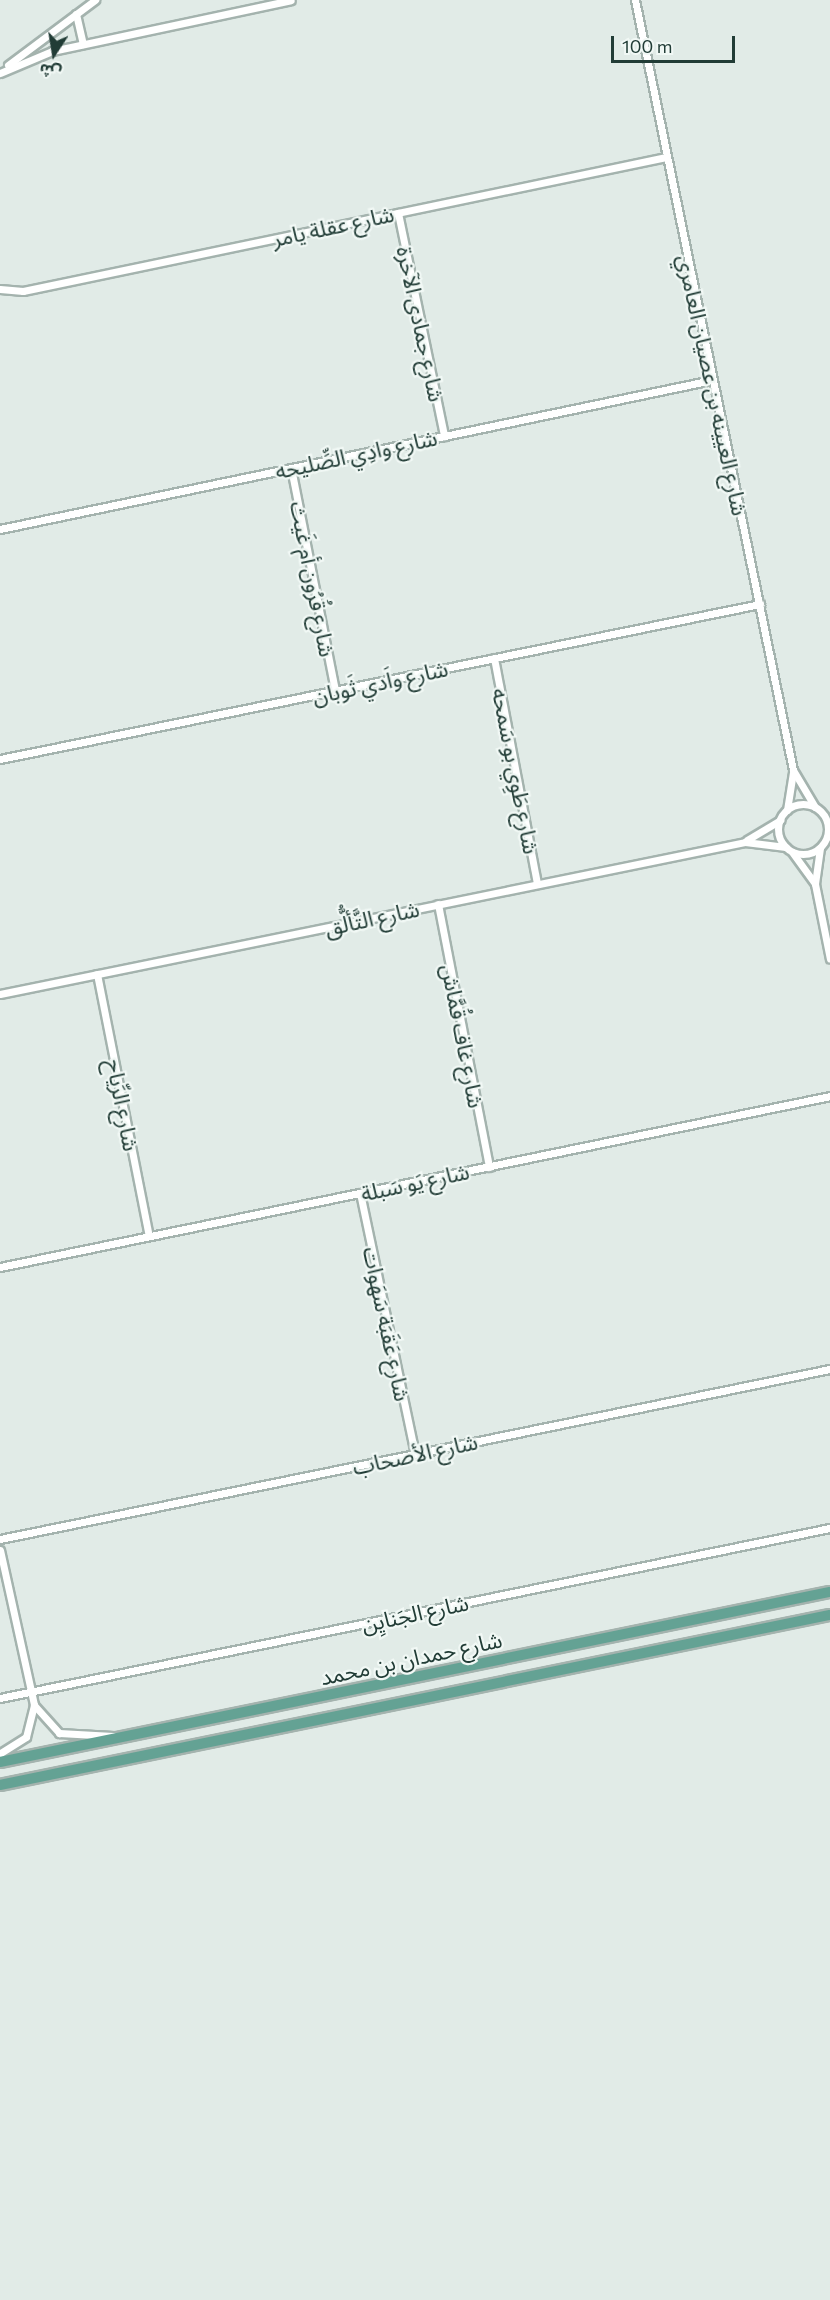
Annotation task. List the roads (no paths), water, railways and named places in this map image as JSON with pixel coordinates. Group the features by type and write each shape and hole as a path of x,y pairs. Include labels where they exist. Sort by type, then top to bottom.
{"main road":[{"name":"شارع حمدان بن محمد","path":"0,1762 830,1592"},
{"name":"شارع حمدان بن محمد","path":"0,1785 830,1615"}],"street":[{"path":"0,73 94,0"},
{"path":"0,73 33,56 291,0"},
{"name":"شارع العيينه بن عصيان العامري","path":"635,0 793,770 787,810"},
{"path":"76,14 83,44"},
{"name":"شارع عقلة يامر","path":"0,289 22,291 666,157"},
{"name":"شارع جمادى الآخرة","path":"398,213 444,436"},
{"name":"شارع وادِي الصِّليحه","path":"0,529 712,380"},
{"name":"شارع قُرُون أم غَيث","path":"291,468 335,691"},
{"name":"شارع واَدي ثَوبان","path":"0,759 759,604"},
{"name":"شارع طَوِي بو سَمحه","path":"494,658 537,884"},
{"name":"شارع العيينه بن عصيان العامري","path":"793,770 818,810"},
{"path":"815,884 788,849 780,820 787,810 818,810 830,814"},
{"path":"818,810 828,830 815,884 830,959"},
{"name":"شارع التَّألُّق","path":"745,842 780,820"},
{"name":"شارع التَّألُّق","path":"0,994 745,842 788,849"},
{"path":"788,849 805,854 825,842"},
{"name":"شارع غاف قُمَّاش","path":"438,904 489,1167"},
{"name":"شارع الرِّياح","path":"97,974 149,1236"},
{"name":"شارع يَو سَبلة","path":"0,1267 830,1096"},
{"name":"شارع عَقَبَة سَهَوات","path":"360,1193 414,1454"},
{"name":"شارع الأصحاب","path":"0,1539 830,1369"},
{"name":"شارع الجَنايِن","path":"0,1698 830,1528"},
{"path":"0,1550 34,1705 26,1737 0,1754"},
{"path":"34,1705 59,1733 123,1737"}]}
